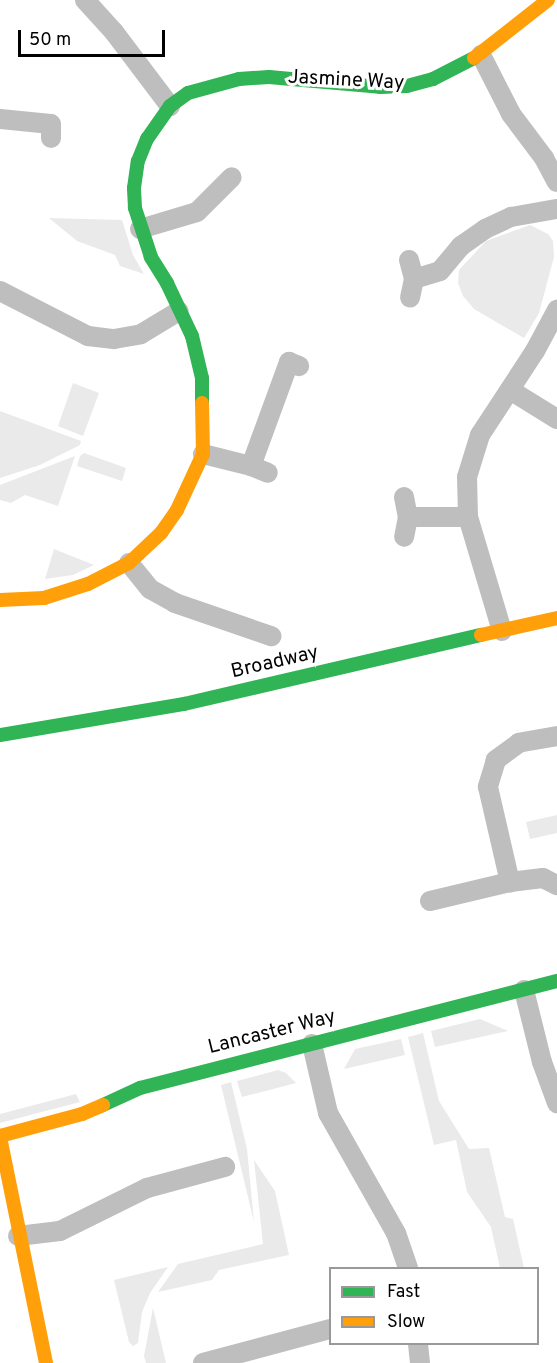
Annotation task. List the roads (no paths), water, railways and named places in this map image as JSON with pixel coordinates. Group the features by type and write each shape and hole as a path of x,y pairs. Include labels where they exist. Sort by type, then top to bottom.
{"street":[{"path":"0,600 44,598 88,585 129,563 160,533 177,510 203,454 202,378 192,336 167,283 151,258 140,229 134,188 138,161 147,139 170,106 114,32 85,0"},
{"name":"Jasmine Way","path":"170,106 188,93 239,79 269,77 380,87 407,86 433,79 481,55 548,0"},
{"path":"481,55 511,114 544,158 557,182"},
{"path":"0,119 52,123"},
{"path":"140,229 197,212 228,187"},
{"path":"409,260 412,289 440,271 461,246 485,229 512,217 557,209"},
{"path":"0,291 88,336 114,339 141,334 179,311"},
{"path":"502,631 468,517 467,477 471,456 480,435 535,351 557,310"},
{"path":"203,454 260,470 289,362 299,366"},
{"path":"510,390 557,419"},
{"path":"404,497 408,518 404,537"},
{"path":"408,518 468,517"},
{"path":"129,563 150,589 175,603 238,632 271,636"},
{"name":"Broadway","path":"0,735 184,704 557,618"},
{"path":"510,882 488,787 496,760 519,743 557,736"},
{"path":"430,901 510,882 543,878 557,885"},
{"name":"Lancaster Way","path":"0,1136 82,1114 140,1088 557,981"},
{"path":"524,990 542,1062 557,1103"},
{"path":"312,1044 328,1113 396,1233 407,1267"},
{"path":"0,1136 18,1236 46,1363"},
{"path":"18,1236 60,1231 147,1188 225,1167"},
{"path":"203,1363 329,1329"},
{"path":"418,1345 420,1363"}]}
